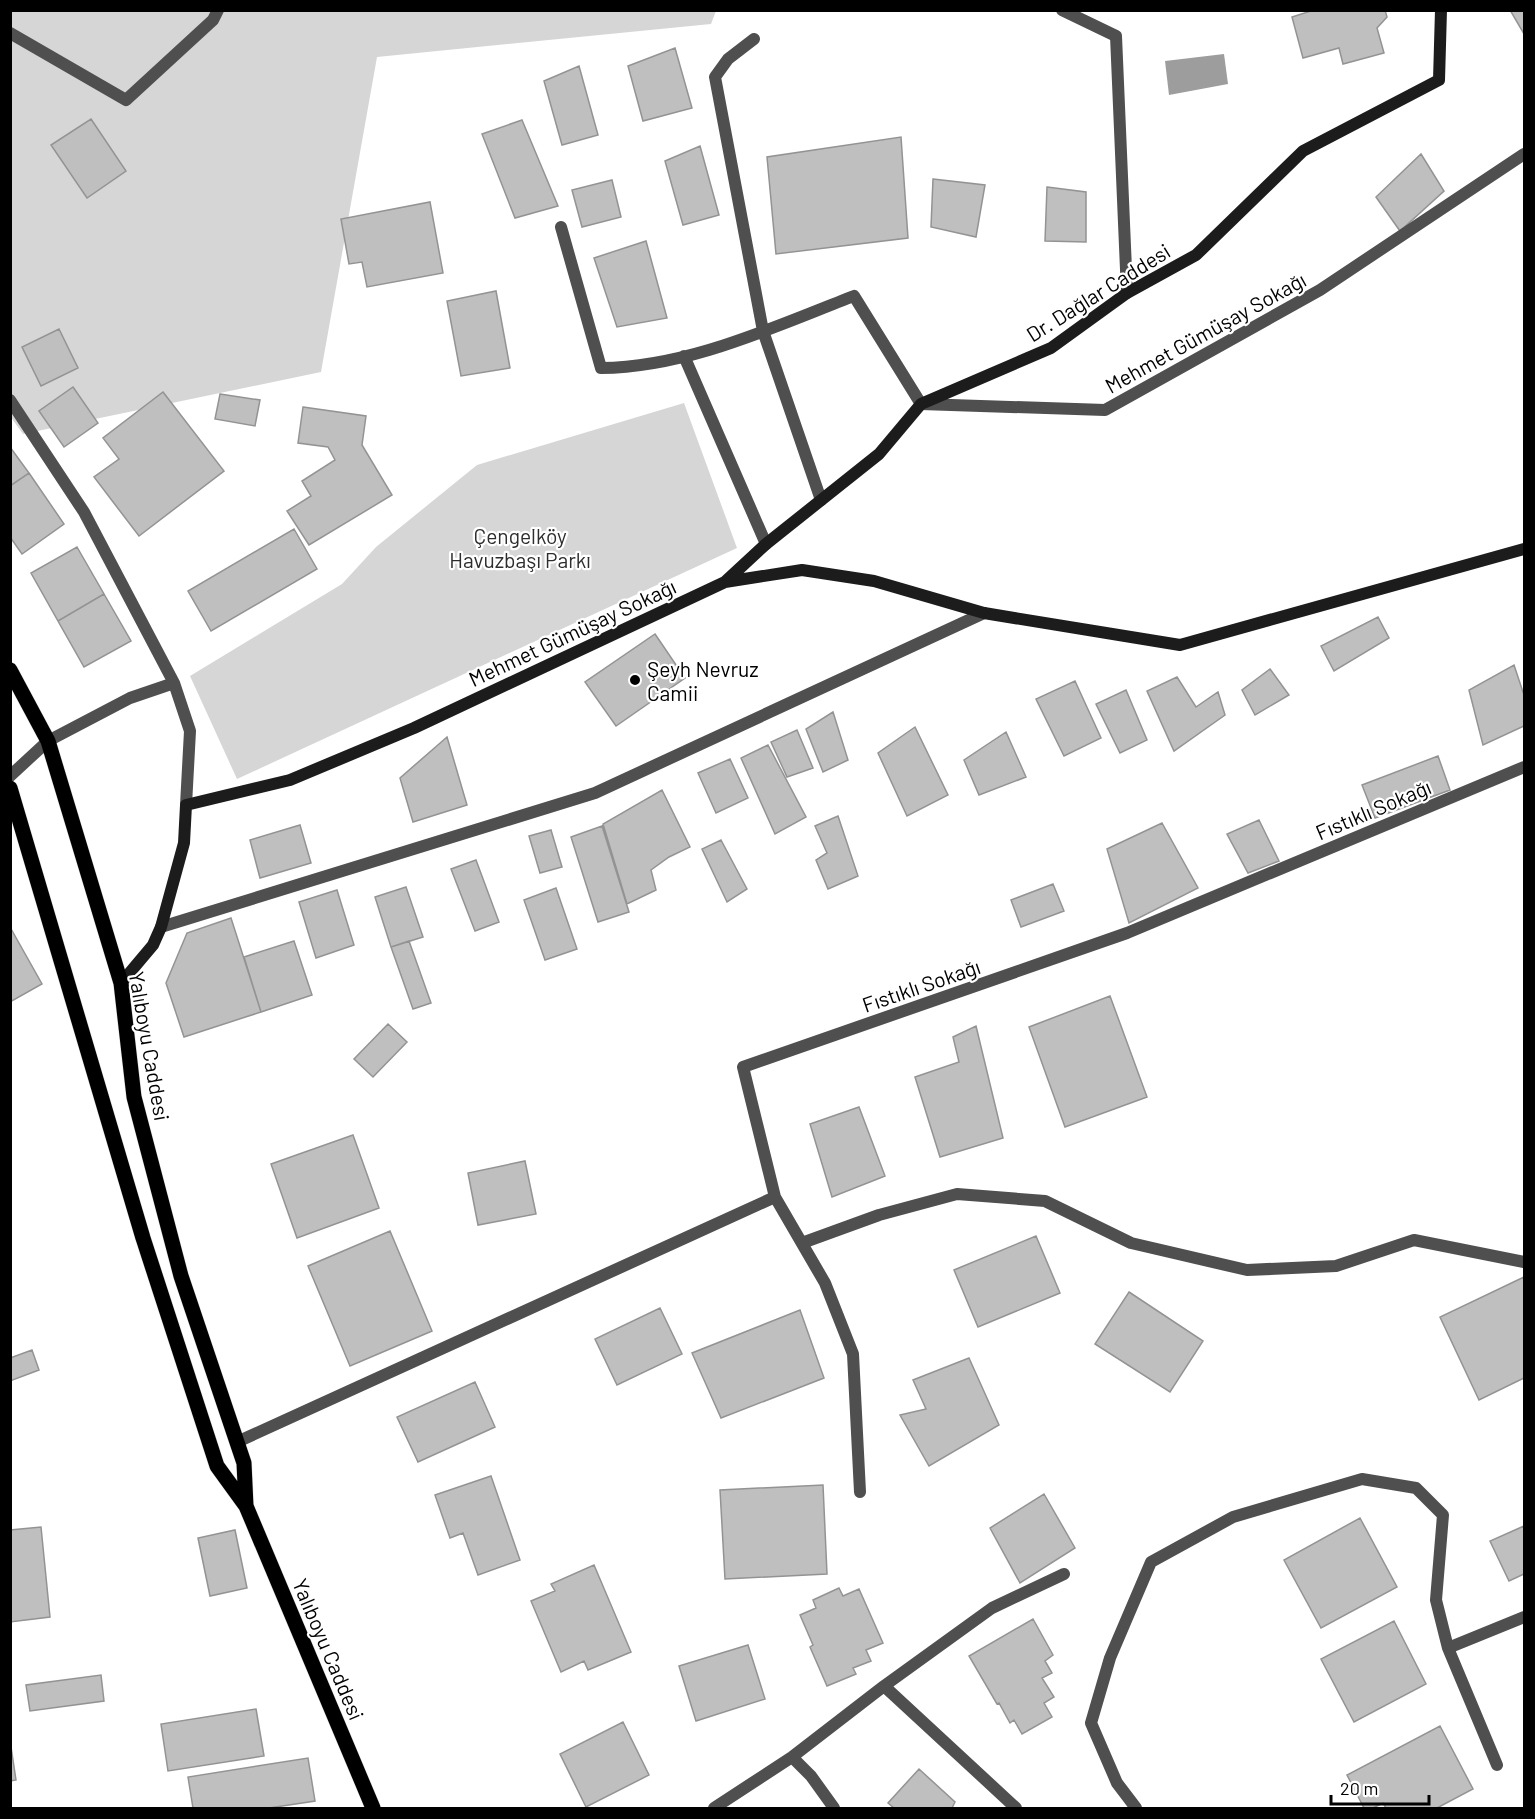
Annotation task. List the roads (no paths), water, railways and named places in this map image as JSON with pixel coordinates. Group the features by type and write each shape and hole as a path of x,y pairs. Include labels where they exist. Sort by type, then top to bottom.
{"main road":[{"name":"Yalıboyu Caddesi","path":"10,670 48,741 121,984 134,1096 181,1276 244,1463 246,1506"},
{"name":"Yalıboyu Caddesi","path":"10,788 143,1238 217,1466 246,1506 373,1809"}],"street":[{"path":"10,33 126,100 213,20 219,10"},
{"path":"1062,10 1116,36 1127,293"},
{"name":"Dr. Dağlar Caddesi","path":"725,582 766,544 879,454 921,404 1051,348 1127,293 1196,255 1303,151 1439,80 1441,10"},
{"path":"754,39 728,58 715,77 763,331 821,500"},
{"name":"Mehmet Gümüşay Sokağı","path":"921,404 1105,410 1320,290 1524,154"},
{"path":"561,227 601,368 629,368 723,347 854,296 921,404"},
{"path":"684,356 766,544"},
{"path":"10,400 84,512 174,683 190,732 184,843 161,927 153,945 121,984"},
{"name":"Mehmet Gümüşay Sokağı","path":"186,805 300,776 414,728 725,582 802,570 874,581 984,614 1180,645 1524,549"},
{"path":"161,927 595,793 984,614"},
{"path":"10,776 48,741 129,698 174,683"},
{"name":"Fıstıklı Sokağı","path":"860,1492 853,1354 825,1283 775,1197 744,1067 1127,933 1524,766"},
{"path":"802,1243 879,1215 957,1194 1045,1201 1131,1243 1247,1270 1336,1266 1414,1240 1524,1262"},
{"path":"237,1442 775,1197"},
{"path":"1136,1809 1117,1783 1091,1723 1110,1658 1150,1563 1233,1517 1362,1479 1416,1488 1443,1515 1436,1600 1448,1648 1497,1765"},
{"path":"714,1809 792,1757 884,1686 992,1608 1064,1574"},
{"path":"1448,1648 1524,1617"},
{"path":"884,1686 1016,1809"},
{"path":"792,1757 811,1776 834,1809"}],"place":[{"name":"Şeyh Nevruz Camii","path":"635,680"}],"park label":[{"name":"Çengelköy Havuzbaşı Parkı","path":"520,547"}]}
